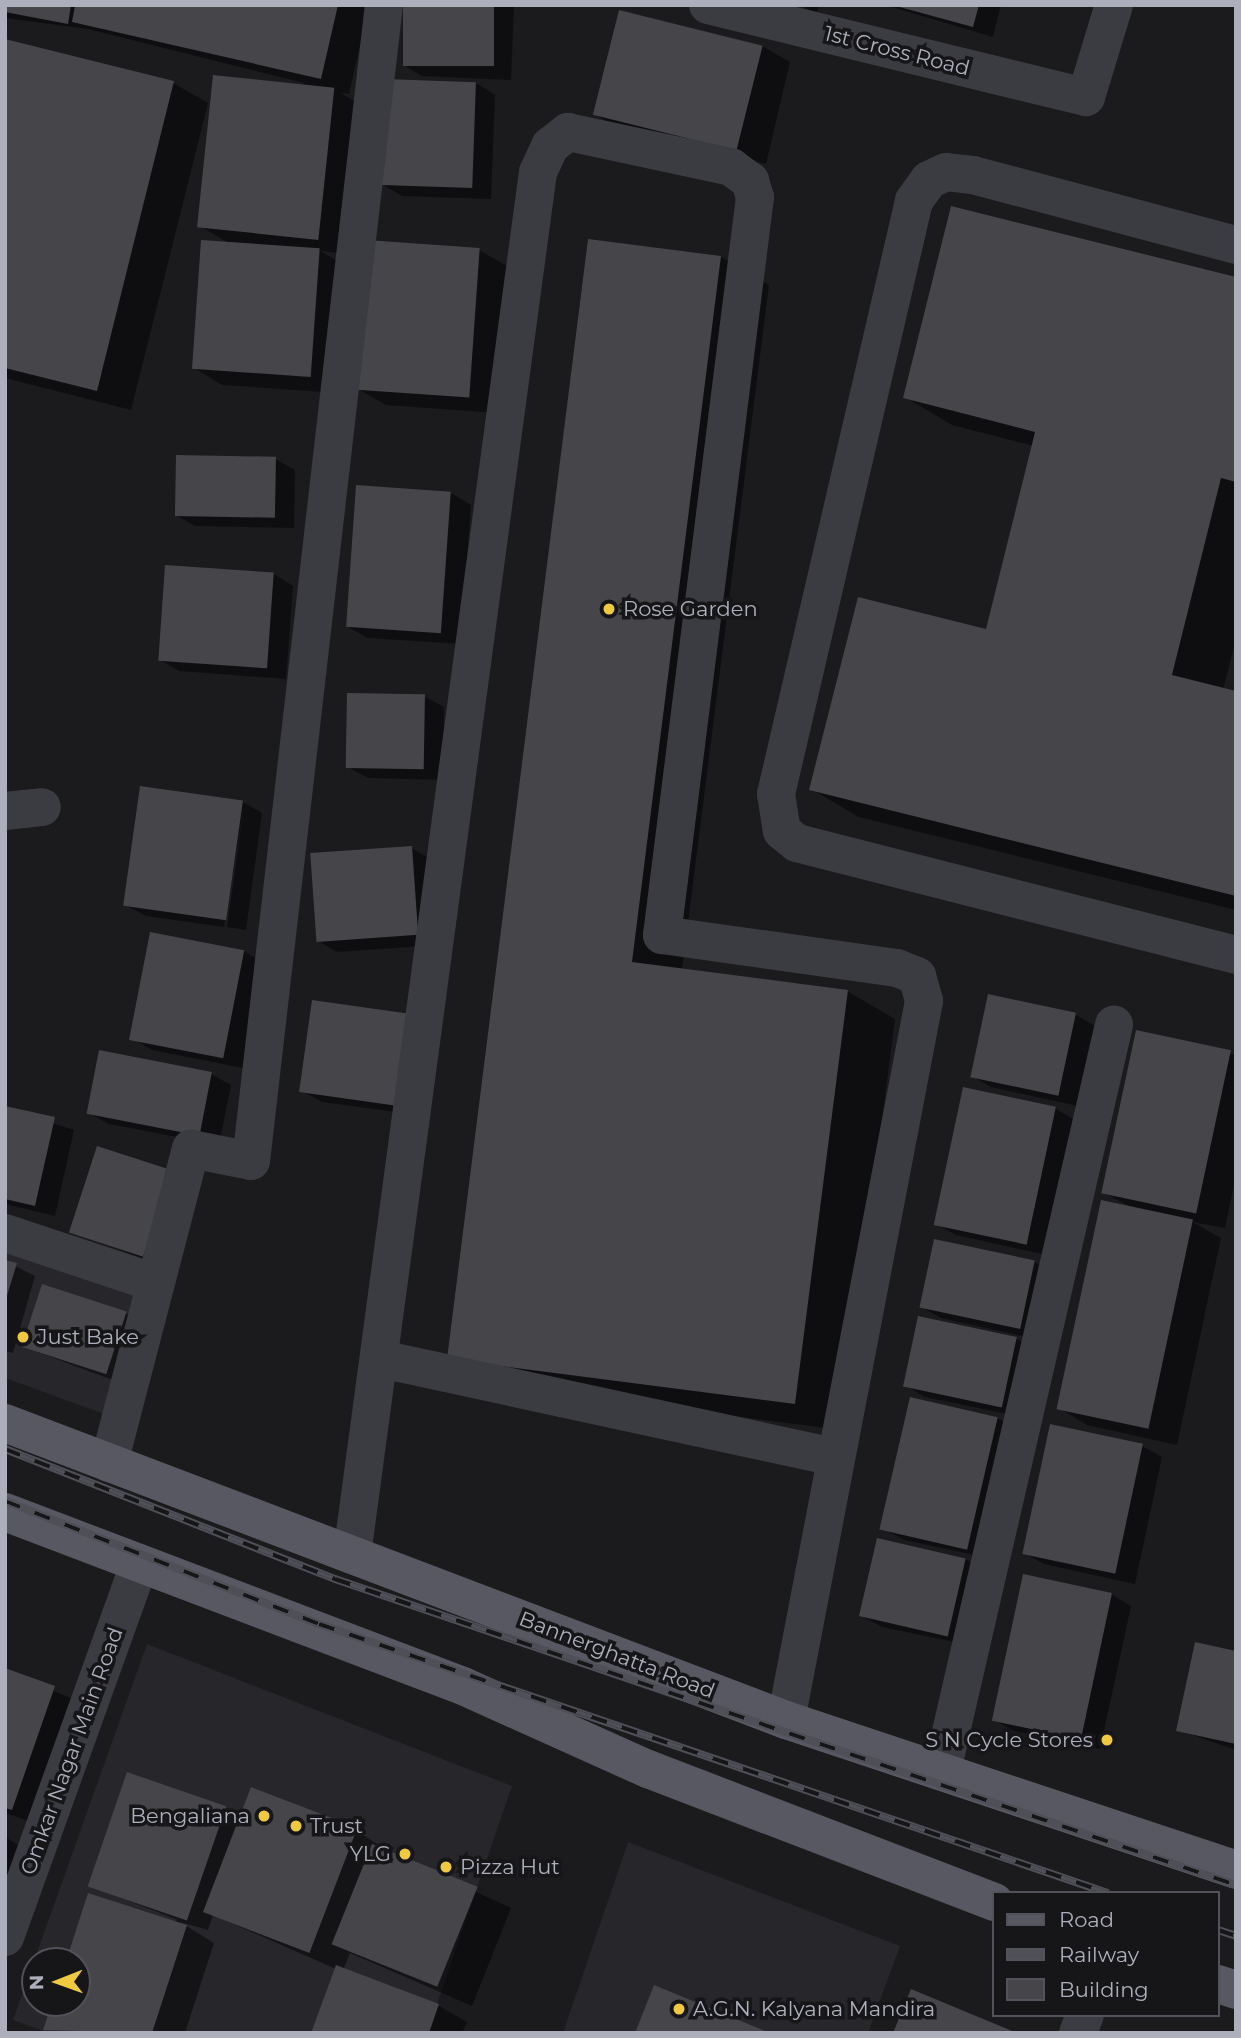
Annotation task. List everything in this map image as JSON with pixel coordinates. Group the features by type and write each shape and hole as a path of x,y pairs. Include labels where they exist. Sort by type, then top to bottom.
{"main road":[{"name":"Bannerghatta Road","path":"5,1423 786,1720 1236,1870"},
{"path":"5,1512 463,1686 648,1769 992,1901"}],"street":[{"path":"109,1462 191,1149 251,1161 384,5"},
{"name":"1st Cross Road","path":"708,5 828,19 1086,97 1114,5"},
{"path":"352,1555 381,1359 537,172 550,146 568,132 731,167 750,181 755,197 662,935 897,968 916,976 923,1001 786,1720"},
{"path":"1236,245 973,175 946,172 929,180 914,201 776,794 782,831 797,843 1236,955"},
{"path":"5,811 42,807"},
{"path":"942,1771 1114,1025"},
{"path":"5,1233 155,1283"},
{"path":"381,1359 836,1457"},
{"name":"Omkar Nagar Main Road","path":"5,1937 139,1565"},
{"path":"1078,2033 1085,2017"}],"shaded area":[{"path":"5,1244 137,1288 107,1415 5,1378"},
{"path":"147,1644 512,1786 427,2033 49,2033 13,2020 21,1998 21,2017 91,2017 91,1947 39,1947"},
{"path":"628,1842 900,1946 868,2033 563,2033"}],"building":[{"path":"5,5 71,5 68,24 5,12"},
{"path":"75,5 338,5 321,79 72,22"},
{"path":"403,5 494,5 494,66 403,66"},
{"path":"892,5 979,5 973,27"},
{"path":"619,10 763,46 736,151 593,115"},
{"path":"5,39 174,81 97,391 5,368"},
{"path":"213,75 334,88 318,240 197,227"},
{"path":"385,79 476,82 472,188 381,185"},
{"path":"951,206 1236,277 1236,482 1221,478 1172,675 1236,691 1236,896 809,790 858,597 986,629 1035,432 903,398"},
{"name":"Rose Garden","path":"588,239 721,256 632,962 848,990 795,1404 447,1359"},
{"path":"201,240 320,248 311,377 192,369"},
{"path":"367,240 480,248 469,398 357,390"},
{"path":"176,455 276,457 275,518 175,516"},
{"path":"356,485 451,492 441,633 346,627"},
{"path":"165,565 274,573 267,668 158,661"},
{"path":"347,693 425,694 424,769 346,768"},
{"path":"140,786 243,800 226,920 123,906"},
{"path":"412,846 418,935 316,942 310,853"},
{"path":"150,932 244,950 223,1058 129,1040"},
{"path":"988,994 1076,1013 1058,1096 970,1077"},
{"path":"312,1000 411,1014 398,1106 299,1092"},
{"path":"1136,1030 1231,1050 1196,1214 1101,1193"},
{"path":"99,1050 212,1072 199,1136 87,1114"},
{"path":"963,1087 1056,1107 1027,1245 934,1225"},
{"path":"5,1106 55,1117 35,1206 5,1199"},
{"path":"97,1146 171,1170 143,1257 69,1233"},
{"path":"1101,1200 1193,1220 1148,1429 1057,1409"},
{"path":"934,1239 1035,1260 1020,1329 919,1307"},
{"path":"5,1260 17,1263 6,1299 5,1299"},
{"path":"42,1284 127,1312 106,1374 22,1347"},
{"path":"918,1316 1017,1337 1002,1407 903,1386"},
{"path":"910,1397 998,1417 967,1550 879,1530"},
{"path":"1050,1424 1143,1444 1115,1574 1022,1554"},
{"path":"877,1538 966,1558 948,1636 859,1616"},
{"path":"1023,1574 1112,1593 1081,1740 992,1721"},
{"path":"1195,1642 1236,1651 1236,1744 1176,1731"},
{"path":"5,1668 55,1686 12,1810 5,1808"},
{"path":"127,1772 226,1806 187,1921 88,1886"},
{"path":"251,1787 357,1828 309,1953 203,1912"},
{"path":"372,1844 478,1887 437,1987 332,1944"},
{"path":"88,1893 187,1925 152,2033 43,2030 47,2017 91,2017 91,1947 71,1947"},
{"path":"336,1965 439,2004 429,2033 311,2033"},
{"name":"A.G.N. Kalyana Mandira","path":"654,1985 770,2033 635,2033"},
{"path":"911,1989 1017,2033 893,2033"}],"railway":[{"path":"5,1449 335,1579 1236,1885"},
{"path":"5,1501 319,1624 1102,1891"},
{"path":"1220,1931 1236,1936"}],"place":[{"name":"Rose Garden","path":"609,609"},
{"name":"Just Bake","path":"23,1337"},
{"name":"S N Cycle Stores","path":"1107,1740"},
{"name":"Bengaliana","path":"264,1816"},
{"name":"Trust","path":"296,1826"},
{"name":"YLG","path":"405,1854"},
{"name":"Pizza Hut","path":"446,1867"},
{"name":"A.G.N. Kalyana Mandira","path":"679,2009"}]}
